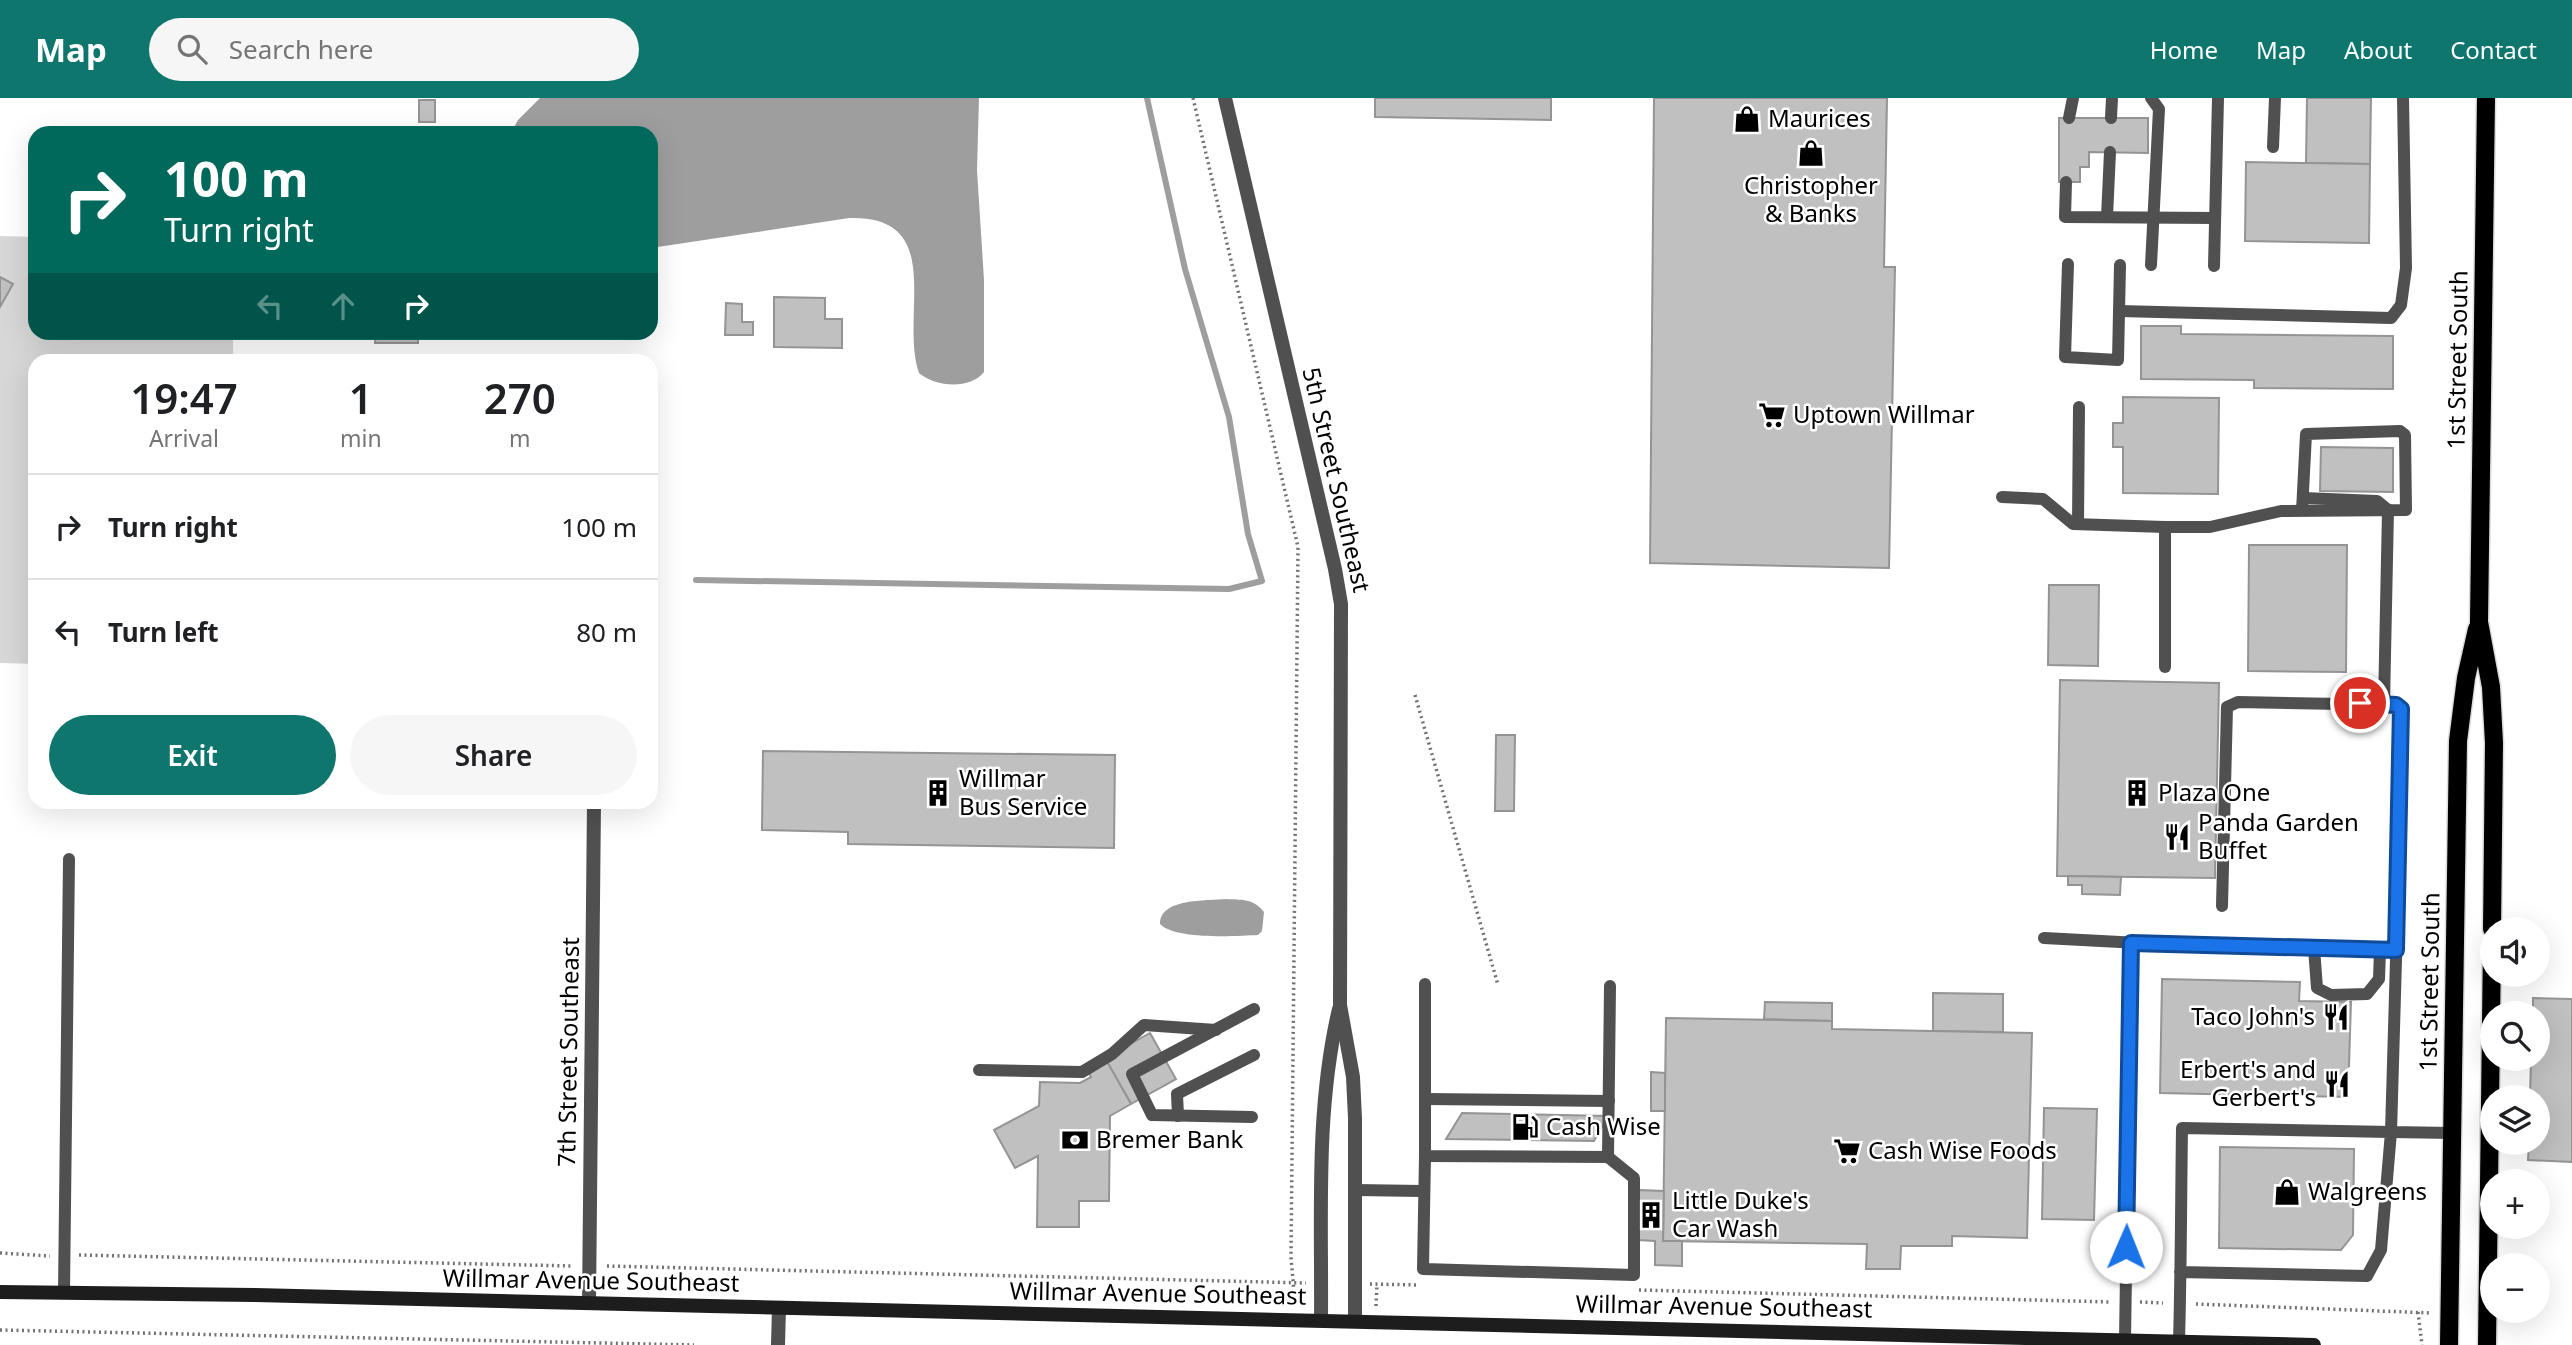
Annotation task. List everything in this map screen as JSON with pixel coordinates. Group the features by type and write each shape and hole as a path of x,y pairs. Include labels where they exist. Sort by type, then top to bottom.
{"main road":[{"name":"1st Street South","path":"2486,98 2479,622 2491,687 2494,743 2492,917"},
{"name":"1st Street South","path":"2449,1345 2458,741 2466,678 2479,622"},
{"path":"2487,1345 2491,987"},
{"name":"Willmar Avenue Southeast","path":"0,1292 589,1303 2125,1343 2314,1345"}],"street":[{"name":"5th Street Southeast","path":"1225,98 1341,604 1340,1004 1353,1077 1355,1321"},
{"name":"7th Street Southeast","path":"589,1303 594,809"},
{"name":"5th Street Southeast","path":"1321,1320 1324,1083 1340,1004"},
{"path":"778,1345 779,1308"}],"lane":[{"path":"2069,118 2073,98"},
{"path":"2111,118 2112,98"},
{"path":"2151,98 2159,109 2151,265"},
{"path":"2214,266 2218,98"},
{"path":"2273,147 2275,98"},
{"path":"2119,311 2391,318 2401,306 2406,268 2403,98"},
{"path":"2107,217 2110,152"},
{"path":"2066,182 2065,217 2215,218"},
{"path":"2068,264 2065,357 2118,360 2119,265"},
{"path":"2078,524 2079,407"},
{"path":"2002,497 2043,499 2054,506 2065,519 2078,524 2165,527 2210,527 2302,504 2406,510 2406,442 2400,431 2306,434 2302,504"},
{"path":"2384,704 2388,510"},
{"path":"2165,527 2165,667"},
{"path":"2180,1272 2367,1276 2381,1250 2391,1132 2403,719 2401,709 2396,705 2384,704 2238,702 2227,707 2222,906"},
{"path":"64,1292 69,859"},
{"path":"2045,938 2396,950"},
{"path":"2125,1343 2131,943"},
{"path":"2314,948 2318,988 2331,995 2367,994 2379,979 2380,950"},
{"path":"1425,984 1423,1269 1634,1275 1634,1178 1608,1157 1425,1156"},
{"path":"1608,1157 1611,986"},
{"path":"1252,1117 1152,1115 1132,1074 1254,1009"},
{"path":"979,1070 1082,1072 1112,1054 1144,1025 1216,1030"},
{"path":"1178,1116 1177,1094 1254,1055"},
{"path":"1425,1099 1609,1101"},
{"path":"2179,1342 2182,1128 2452,1133"},
{"path":"1355,1190 1422,1191"}],"path":[{"path":"1193,98 1298,547 1296,1320"},
{"path":"1415,695 1498,985"},
{"path":"0,1253 38,1257 65,1254 1321,1283"},
{"path":"1355,1284 1419,1285"},
{"path":"1625,1290 2180,1303 2418,1312 2422,1345"},
{"path":"0,1330 694,1345"}],"shaded area":[{"path":"540,98 979,98 977,170 984,280 984,372 978,378 962,384 943,384 919,373 914,350 914,273 909,251 899,233 880,221 849,218 658,247 658,126 515,126"},
{"path":"0,236 28,237 28,340 233,340 233,354 28,354 28,664 0,663"},
{"path":"1226,899 1251,902 1260,907 1264,912 1262,931 1258,935 1192,935 1179,933 1160,924 1162,916 1176,905"}],"building":[{"path":"1375,98 1551,98 1551,120 1375,117"},
{"name":"Uptown Willmar","path":"1654,98 1887,98 1884,267 1895,267 1889,568 1650,563"},
{"path":"2307,98 2371,98 2370,164 2306,163"},
{"path":"419,100 435,100 435,122 419,122"},
{"path":"2059,118 2148,118 2148,153 2089,152 2089,167 2080,167 2080,182 2059,182"},
{"path":"2246,162 2370,164 2369,243 2245,241"},
{"path":"0,277 13,284 0,307"},
{"path":"774,297 825,298 825,319 842,319 842,348 774,347"},
{"path":"726,303 742,304 742,322 753,322 753,335 725,335"},
{"path":"2141,326 2181,326 2181,334 2393,336 2393,389 2254,388 2254,380 2141,379"},
{"path":"375,340 418,340 418,343 375,343"},
{"path":"2123,397 2219,398 2218,494 2123,493 2123,447 2113,447 2113,423 2123,423"},
{"path":"2321,447 2393,448 2393,492 2320,491"},
{"path":"2249,545 2347,545 2346,672 2248,671"},
{"path":"2049,585 2099,585 2098,666 2048,665"},
{"name":"Plaza One","path":"2060,680 2219,683 2215,878 2057,876"},
{"path":"1496,735 1515,735 1514,811 1495,811"},
{"name":"Willmar Bus Service","path":"763,751 1115,755 1114,848 848,844 848,832 762,830"},
{"path":"2068,876 2121,877 2120,895 2082,894 2082,885 2068,885"},
{"path":"2162,979 2300,982 2299,1001 2351,1002 2348,1097 2160,1093"},
{"path":"1933,993 2003,994 2003,1032 1933,1031"},
{"path":"2533,998 2572,999 2572,1162 2528,1160 2528,1155 2550,1155 2550,1085 2530,1085 2531,1071 2550,1071 2550,1001 2533,1001"},
{"path":"1765,1002 1832,1003 1832,1021 1764,1019"},
{"name":"Cash Wise Foods","path":"1666,1018 1832,1021 1832,1029 2032,1033 2027,1238 1952,1236 1952,1246 1901,1246 1900,1269 1866,1269 1867,1244 1663,1241"},
{"path":"1150,1033 1176,1079 1131,1104 1105,1058"},
{"path":"1105,1058 1131,1104 1110,1116 1109,1201 1079,1201 1079,1227 1037,1227 1038,1156 1015,1168 994,1130 1039,1106 1040,1082 1080,1083 1091,1077 1086,1068"},
{"path":"1651,1072 1665,1073 1665,1111 1651,1111"},
{"path":"2044,1108 2097,1109 2094,1220 2042,1219"},
{"path":"1462,1113 1608,1116 1594,1141 1446,1139"},
{"name":"Walgreens","path":"2220,1147 2354,1149 2353,1235 2341,1250 2219,1248"},
{"name":"Little Duke's Car Wash","path":"1639,1190 1664,1191 1663,1241 1682,1241 1682,1266 1655,1265 1655,1241 1638,1240"}],"waterway":[{"path":"696,580 1229,589 1262,581 1248,534 1229,417 1185,269 1147,98"}],"place":[{"name":"Maurices","path":"1747,119"},
{"name":"Christopher & Banks","path":"1811,153"},
{"name":"Uptown Willmar","path":"1772,415"},
{"name":"Willmar Bus Service","path":"938,793"},
{"name":"Plaza One","path":"2137,793"},
{"name":"Panda Garden Buffet","path":"2177,837"},
{"name":"Taco John's","path":"2336,1017"},
{"name":"Erbert's and Gerbert's","path":"2337,1084"},
{"name":"Cash Wise","path":"1525,1127"},
{"name":"Bremer Bank","path":"1075,1140"},
{"name":"Cash Wise Foods","path":"1847,1151"},
{"name":"Walgreens","path":"2287,1192"},
{"name":"Little Duke's Car Wash","path":"1651,1215"}],"route":[{"path":"2126,1247 2131,943 2396,950 2403,719 2401,709 2396,705 2360,703"}]}
